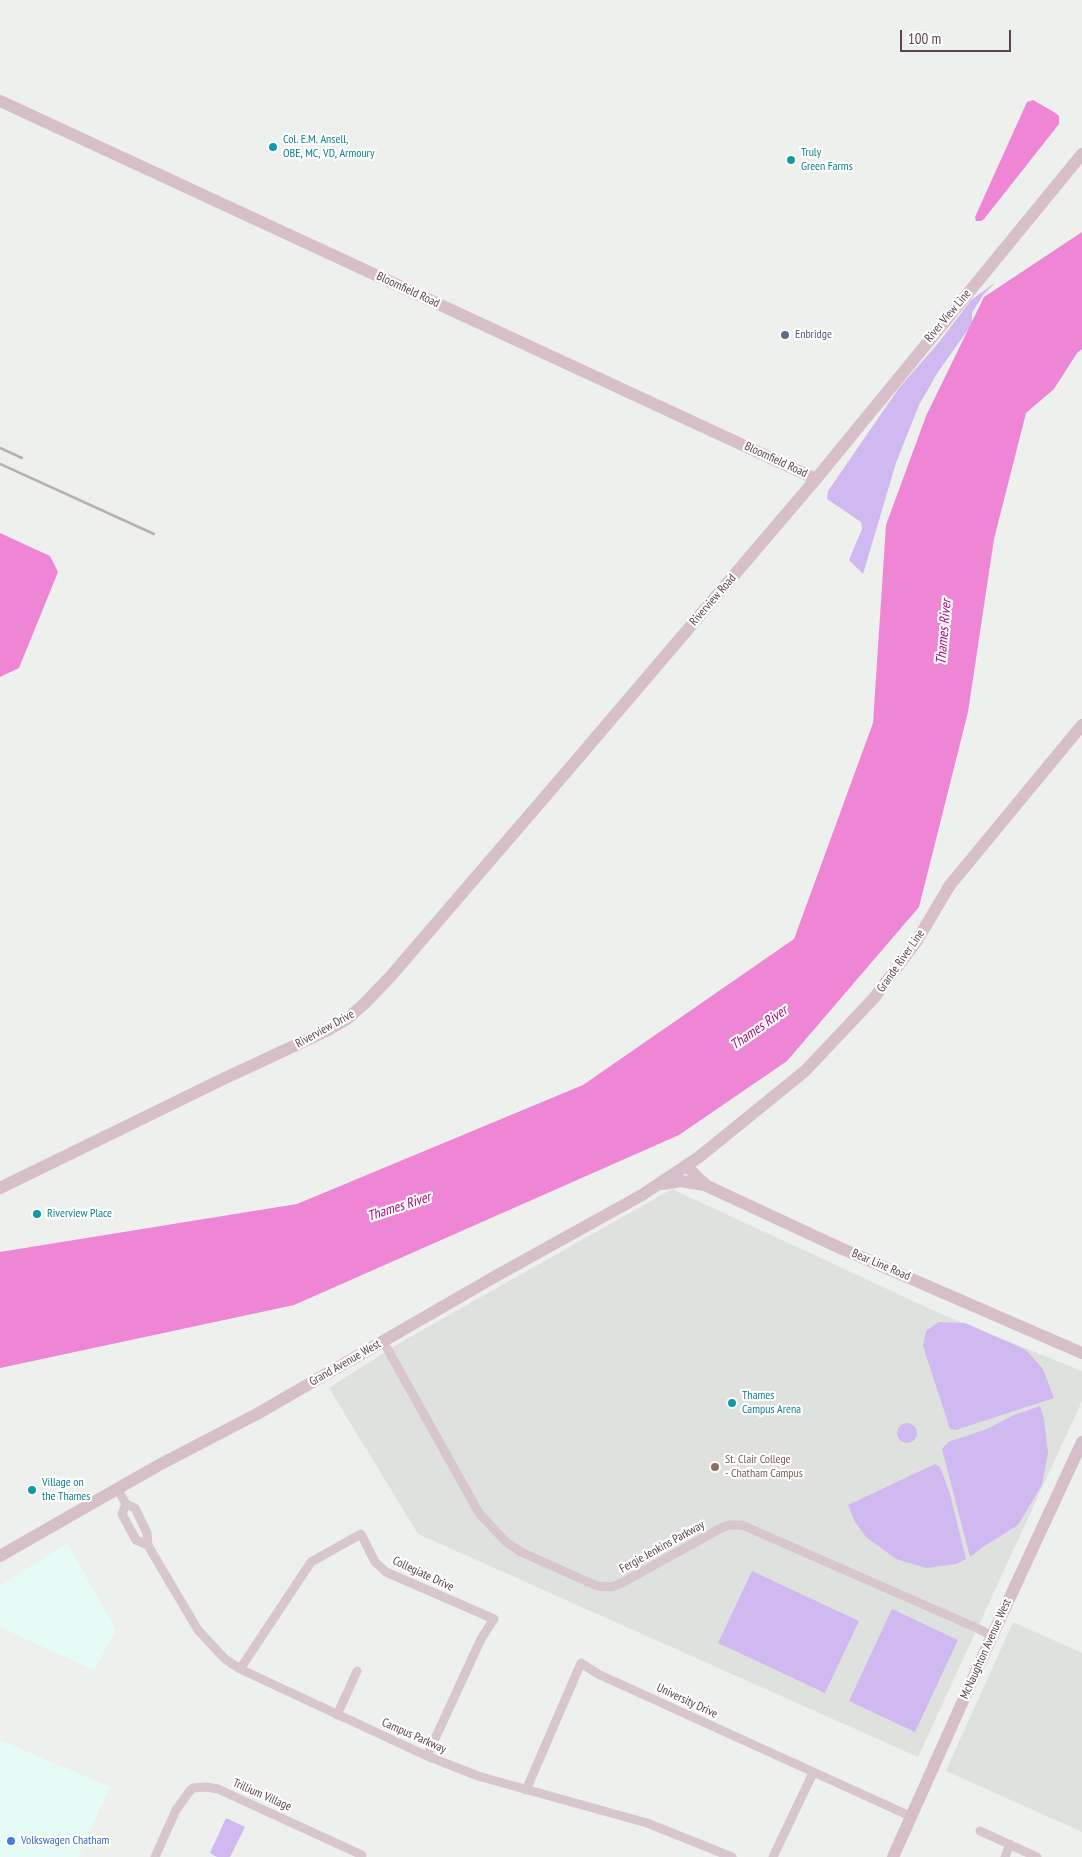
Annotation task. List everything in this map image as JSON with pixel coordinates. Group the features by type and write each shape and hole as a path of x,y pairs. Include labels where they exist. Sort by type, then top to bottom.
{"main road":[{"name":"Bloomfield Road","path":"0,100 816,479"},
{"name":"River View Line","path":"816,479 1082,154"},
{"name":"Riverview Road","path":"610,720 816,479"},
{"name":"Riverview Drive","path":"0,1188 326,1031 347,1019 380,989 610,720"},
{"name":"Grande River Line","path":"687,1166 805,1071 874,998 916,942 950,885 1082,725"},
{"name":"Bear Line Road","path":"687,1166 707,1186 838,1247 1082,1353"},
{"name":"Grand Avenue West","path":"0,1556 216,1434 257,1414 651,1190 687,1166"},
{"path":"651,1190 674,1181 692,1182 707,1186"},
{"name":"McNaughton Avenue West","path":"892,1857 1082,1442"}],"street":[{"name":"Fergie Jenkins Parkway","path":"383,1341 479,1512 506,1542 521,1552 597,1586 612,1587 729,1524 742,1525 992,1636"},
{"name":"Campus Parkway","path":"118,1490 126,1504 135,1508 147,1532 148,1545 198,1630 225,1659 240,1669 427,1756 478,1776 647,1823 732,1857"},
{"name":"Campus Parkway","path":"126,1504 122,1514 136,1540 148,1545"},
{"name":"Collegiate Drive","path":"240,1669 311,1562 361,1534 375,1562 386,1572 494,1619 482,1639 427,1756"},
{"name":"University Drive","path":"526,1790 581,1663 598,1674 910,1816"},
{"path":"337,1715 357,1671"},
{"path":"774,1857 814,1773"},
{"name":"Trillium Village","path":"155,1857 176,1810 193,1788 218,1789 362,1854"},
{"path":"980,1831 1037,1857"},
{"path":"1005,1857 1010,1844"}],"shaded area":[{"path":"996,282 983,295 972,313 972,324 938,372 919,405 896,463 863,574 849,560 862,529 861,522 827,499 828,491 899,388 940,341 971,300"},
{"name":"St. Clair College - Chatham Campus","path":"672,1189 939,1313 1082,1371 1082,1401 918,1757 418,1534 329,1388 396,1345"},
{"path":"939,1322 965,1323 1026,1350 1043,1369 1054,1398 956,1430 950,1429 923,1346 926,1331"},
{"path":"1040,1406 1044,1419 1048,1453 1042,1485 1018,1525 970,1557 942,1449 948,1442 987,1429 1012,1416"},
{"path":"907,1423 914,1426 917,1433 914,1440 907,1443 900,1440 897,1433 900,1426"},
{"path":"935,1464 940,1467 950,1494 966,1559 956,1564 926,1568 896,1559 866,1537 855,1522 848,1505"},
{"path":"67,1543 116,1630 94,1670 0,1627 0,1586"},
{"path":"752,1571 859,1621 825,1693 718,1643"},
{"path":"892,1609 958,1640 915,1732 849,1701"},
{"path":"1013,1622 1082,1653 1082,1832 946,1771"},
{"path":"0,1740 110,1787 78,1857 0,1857"},
{"path":"226,1818 245,1827 230,1857 217,1857 210,1853"}],"water":[{"path":"1033,100 1059,116 1059,124 984,219 976,221 975,217 1027,102"},
{"name":"Thames River","path":"1082,232 1082,349 1077,353 1054,389 1026,413 994,539 968,712 919,907 787,1061 679,1135 294,1305 0,1368 0,1252 297,1204 583,1085 794,939 873,723 886,525 926,416 984,297"},
{"path":"0,533 50,556 58,572 19,668 0,677"}],"railway":[{"path":"0,448 22,458"},
{"path":"0,464 154,534"}],"place":[{"name":"Col. E.M. Ansell, OBE, MC, VD, Armoury","path":"273,147"},
{"name":"Truly Green Farms","path":"791,160"},
{"name":"Enbridge","path":"785,335"},
{"name":"Riverview Place","path":"37,1214"},
{"name":"Thames Campus Arena","path":"732,1403"},
{"name":"St. Clair College - Chatham Campus","path":"715,1467"},
{"name":"Village on the Thames","path":"32,1490"},
{"name":"Volkswagen Chatham","path":"11,1841"}]}
